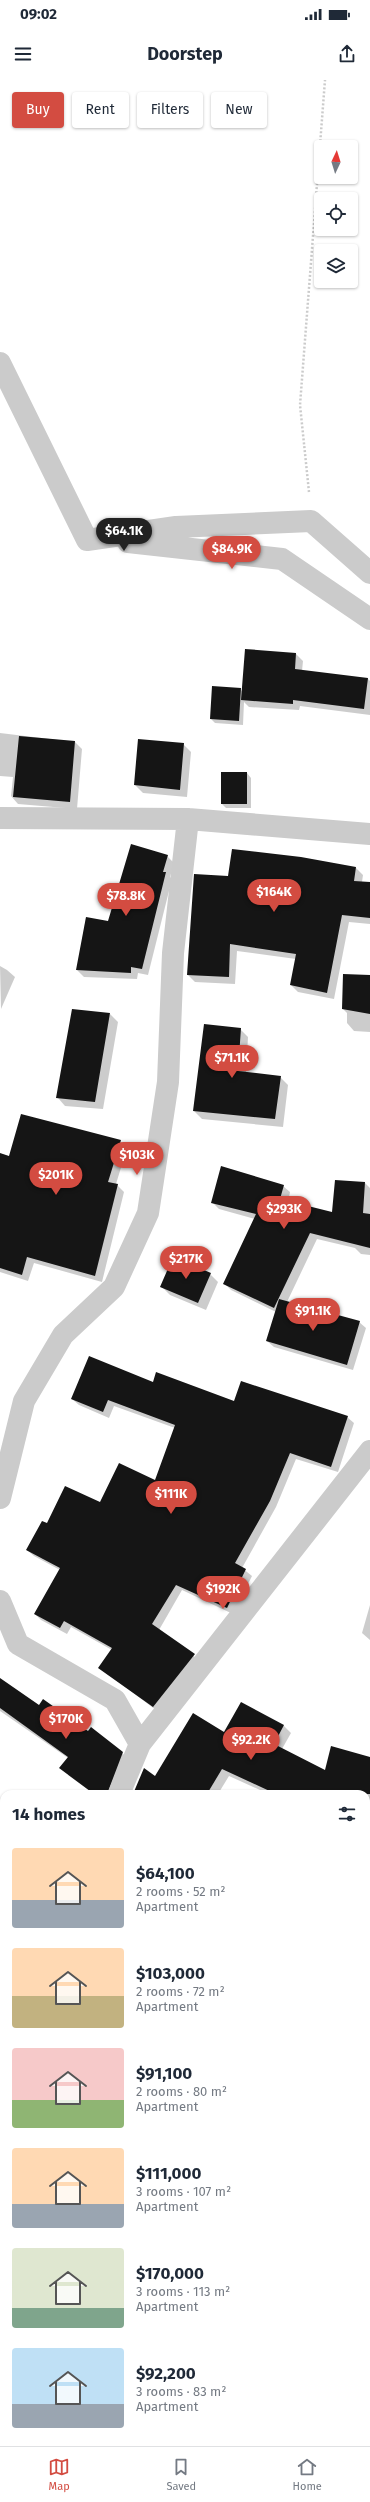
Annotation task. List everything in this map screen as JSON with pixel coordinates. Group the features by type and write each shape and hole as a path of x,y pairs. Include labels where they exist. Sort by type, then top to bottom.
{"street":[{"path":"0,363 87,540"},
{"path":"87,540 176,527 311,521 370,573"},
{"path":"87,540 133,542 282,559 370,619"},
{"path":"0,818 188,819 370,834"},
{"path":"0,1498 24,1401 63,1336 114,1287 148,1213 168,1082 173,953 188,819"},
{"path":"121,1790 140,1744 370,1451"},
{"path":"0,1601 18,1644 115,1700 140,1744"}],"path":[{"path":"311,521 300,405 325,80"}],"building":[{"path":"245,649 296,653 295,669 368,678 364,709 293,700 293,704 241,700"},
{"path":"212,686 241,688 239,721 210,719"},
{"path":"19,736 75,741 70,802 13,797"},
{"path":"138,739 184,743 180,790 134,785"},
{"path":"221,772 247,772 247,804 221,804"},
{"path":"131,844 168,855 163,872 166,872 142,969 131,967 131,973 76,970 86,917 108,921"},
{"path":"232,849 301,857 356,867 354,881 370,882 370,918 342,915 327,993 290,985 296,954 230,944 229,977 187,975 194,874 228,876"},
{"path":"343,974 370,975 370,1014 342,1009"},
{"path":"72,1009 110,1013 95,1102 56,1098"},
{"path":"204,1024 241,1028 238,1071 281,1076 275,1119 193,1111"},
{"path":"21,1114 121,1140 108,1182 118,1184 95,1276 27,1257 22,1275 0,1268 0,1153 9,1156"},
{"path":"221,1166 284,1185 280,1199 332,1212 335,1180 365,1182 363,1213 370,1214 370,1248 310,1233 274,1308 223,1284 256,1214 211,1203"},
{"path":"173,1257 211,1273 198,1303 160,1287"},
{"path":"279,1299 360,1321 347,1365 266,1341"},
{"path":"89,1356 153,1382 156,1372 234,1401 241,1381 348,1416 331,1467 290,1453 270,1501 235,1563 246,1569 227,1608 176,1585 152,1624 195,1654 153,1707 98,1668 112,1648 64,1621 60,1628 34,1614 60,1568 26,1550 42,1521 47,1523 65,1486 100,1502 119,1463 155,1480 175,1425 108,1400 103,1412 71,1399"},
{"path":"0,1678 39,1705 43,1699 88,1731 91,1727 123,1752 109,1790 89,1790 59,1768 68,1757 0,1708"},
{"path":"241,1702 284,1725 274,1744 325,1770 331,1746 370,1757 370,1790 267,1790 222,1769 209,1790 135,1790 144,1768 155,1776 193,1713 224,1732"}]}
